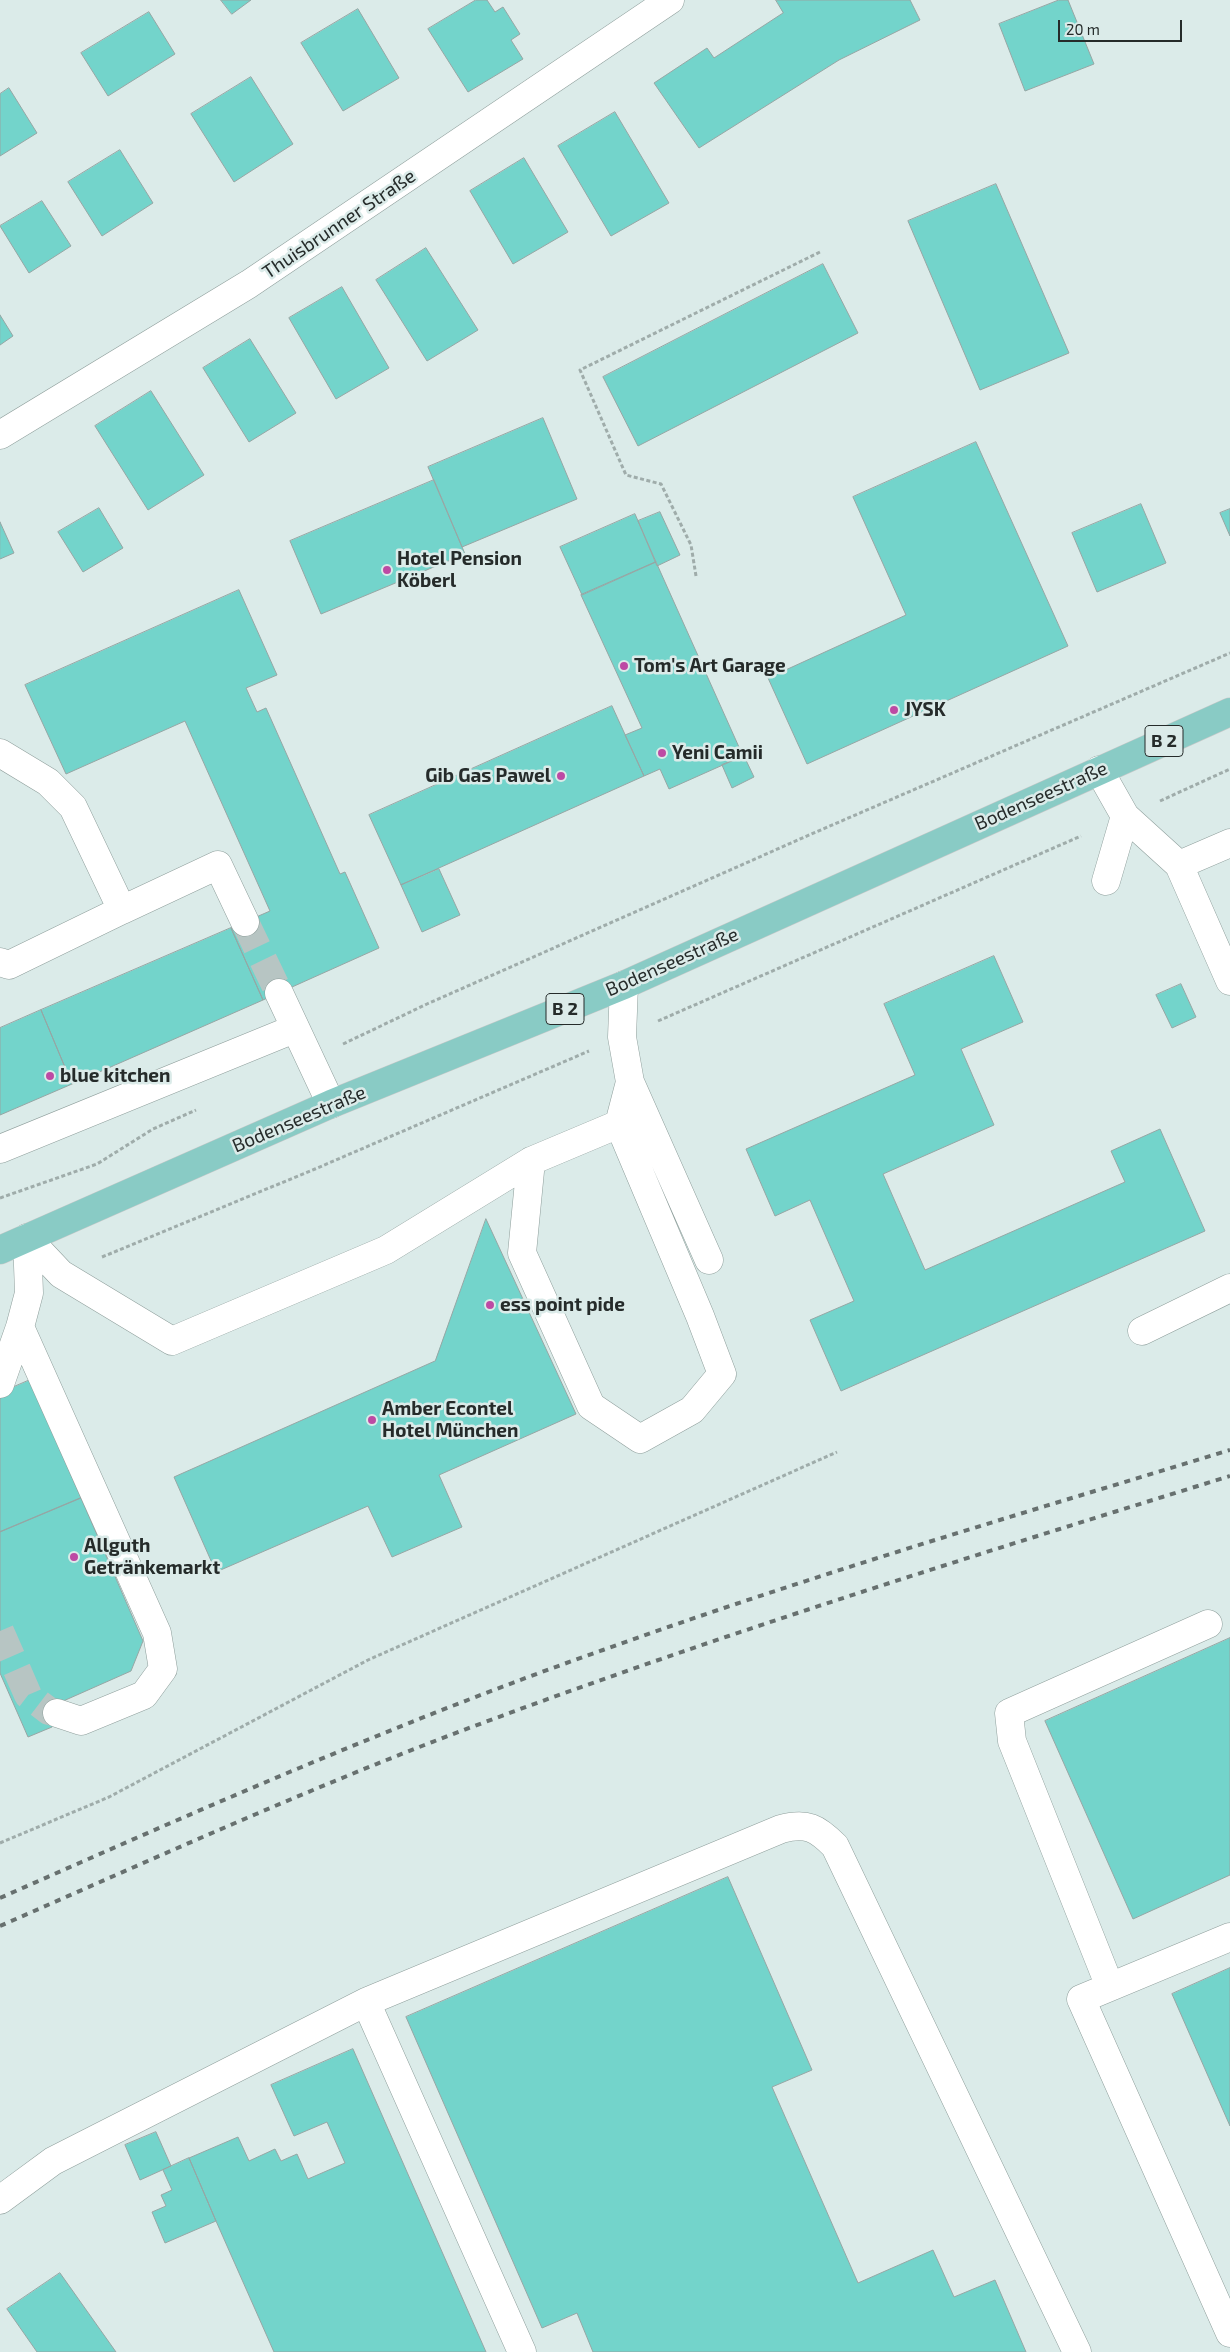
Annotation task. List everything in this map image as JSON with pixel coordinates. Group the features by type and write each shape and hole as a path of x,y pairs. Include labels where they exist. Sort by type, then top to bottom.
{"main road":[{"name":"Bodenseestraße","path":"0,1250 331,1104 624,984 1230,712"}],"street":[{"name":"Thuisbrunner Straße","path":"0,435 249,284 670,0"},
{"path":"0,753 48,782 74,807 122,910"},
{"path":"1099,770 1125,816 1179,865 1230,981"},
{"path":"1106,881 1125,816"},
{"path":"1179,865 1230,843"},
{"path":"0,962 9,965 218,864 245,922"},
{"path":"624,984 622,1037 630,1082 709,1260"},
{"path":"279,993 294,1029 331,1104"},
{"path":"0,1149 294,1029"},
{"path":"531,1161 522,1253 591,1406 640,1439 692,1410 722,1374 700,1316 619,1124 630,1082"},
{"path":"27,1238 62,1274 172,1342 386,1250 531,1161 619,1124"},
{"path":"0,1384 20,1327 28,1293 27,1238"},
{"path":"1142,1331 1230,1288"},
{"path":"20,1327 157,1633 163,1670 144,1695 82,1721 57,1713"},
{"path":"1110,1986 1012,1741 1009,1713 1208,1624"},
{"path":"0,2200 53,2161 366,2002 797,1824 820,1831 835,1846 1077,2352"},
{"path":"1230,1937 1081,1999 1230,2333"},
{"path":"366,2002 522,2352"}],"path":[{"path":"696,576 691,545 661,484 626,475 580,370 822,251"},
{"path":"310,1060 427,1004 816,832 1230,653"},
{"path":"0,1198 97,1164 153,1129 197,1110"},
{"path":"0,1843 109,1797 368,1660 837,1452"}],"building":[{"path":"221,0 251,0 232,14"},
{"path":"476,0 487,0 495,12 503,7 520,34 511,40 523,59 468,92 428,29"},
{"path":"776,0 910,0 920,20 839,60 699,148 654,83 707,48 714,58 783,13"},
{"path":"1059,0 1068,0 1094,64 1025,91 999,24"},
{"path":"358,9 399,78 343,111 301,43"},
{"path":"149,12 175,54 108,96 81,53"},
{"path":"251,77 293,144 234,182 191,114"},
{"path":"9,88 37,133 0,156 0,94"},
{"path":"615,112 669,203 611,236 558,146"},
{"path":"120,150 153,203 102,236 68,182"},
{"path":"524,158 568,232 513,264 470,191"},
{"path":"996,184 1069,353 980,390 908,221"},
{"path":"42,201 71,246 29,273 0,226"},
{"path":"426,248 478,330 427,361 376,280"},
{"path":"823,264 858,333 638,446 603,377"},
{"path":"342,287 389,368 336,399 289,318"},
{"path":"0,315 13,336 0,345"},
{"path":"250,339 296,413 249,442 203,368"},
{"path":"151,391 204,475 148,510 95,426"},
{"path":"543,418 577,499 462,547 428,467"},
{"path":"976,442 1068,646 807,764 768,678 906,615 853,497"},
{"path":"434,480 465,554 321,614 290,541"},
{"path":"1141,504 1166,563 1097,592 1072,533"},
{"path":"99,508 123,548 83,572 58,532"},
{"path":"1230,509 1230,536 1220,513"},
{"path":"660,512 680,555 657,566 638,521"},
{"path":"635,514 656,562 582,595 560,547"},
{"path":"0,522 14,553 0,559"},
{"path":"656,562 743,756 669,789 660,769 644,776 625,735 642,728 581,595"},
{"path":"239,590 277,675 246,688 257,712 266,708 340,874 345,872 379,948 263,1000 231,928 270,911 185,721 66,774 25,685"},
{"path":"612,706 644,776 401,885 369,815"},
{"path":"744,756 754,777 732,788 722,765"},
{"path":"439,869 460,915 422,932 401,885"},
{"path":"231,928 263,1000 72,1084 41,1010"},
{"path":"994,956 1023,1022 961,1049 994,1125 883,1174 925,1270 1125,1182 1111,1151 1160,1129 1205,1231 841,1391 810,1320 854,1301 810,1200 775,1216 746,1149 915,1075 884,1004"},
{"path":"1181,984 1196,1017 1172,1028 1156,995"},
{"path":"41,1010 72,1084 0,1115 0,1028"},
{"path":"486,1219 576,1414 439,1475 462,1527 392,1557 368,1506 216,1572 174,1477 435,1361"},
{"path":"30,1380 81,1498 0,1532 0,1393"},
{"path":"81,1498 143,1641 131,1671 61,1702 52,1727 28,1737 0,1673 0,1532"},
{"path":"1230,1638 1230,1875 1133,1919 1045,1721"},
{"path":"728,1877 812,2070 772,2087 858,2283 933,2250 954,2297 995,2280 1026,2352 593,2352 577,2313 542,2328 406,2017"},
{"path":"1230,1968 1230,2126 1172,1994"},
{"path":"353,2049 486,2352 274,2352 216,2221 189,2158 238,2137 249,2161 275,2149 281,2161 297,2154 308,2179 345,2163 327,2122 294,2136 271,2085"},
{"path":"156,2132 171,2166 140,2180 125,2145"},
{"path":"189,2158 216,2221 165,2243 152,2212 166,2206 161,2195 172,2190 163,2170"},
{"path":"60,2273 116,2352 37,2352 7,2309"}],"tunnel":[{"path":"245,922 279,993"},
{"path":"0,1631 28,1695 49,1711 57,1713"}],"railway":[{"path":"0,1898 299,1768 526,1678 680,1623 837,1571 1230,1450"},
{"path":"0,1926 345,1777 556,1696 844,1598 1230,1476"}],"place":[{"name":"Hotel Pension Köberl","path":"387,570"},
{"name":"Tom's Art Garage","path":"624,666"},
{"name":"JYSK","path":"894,710"},
{"name":"Yeni Camii","path":"662,753"},
{"name":"Gib Gas Pawel","path":"561,776"},
{"name":"blue kitchen","path":"50,1076"},
{"name":"ess point pide","path":"490,1305"},
{"name":"Amber Econtel Hotel München","path":"372,1420"},
{"name":"Allguth Getränkemarkt","path":"74,1557"}]}
